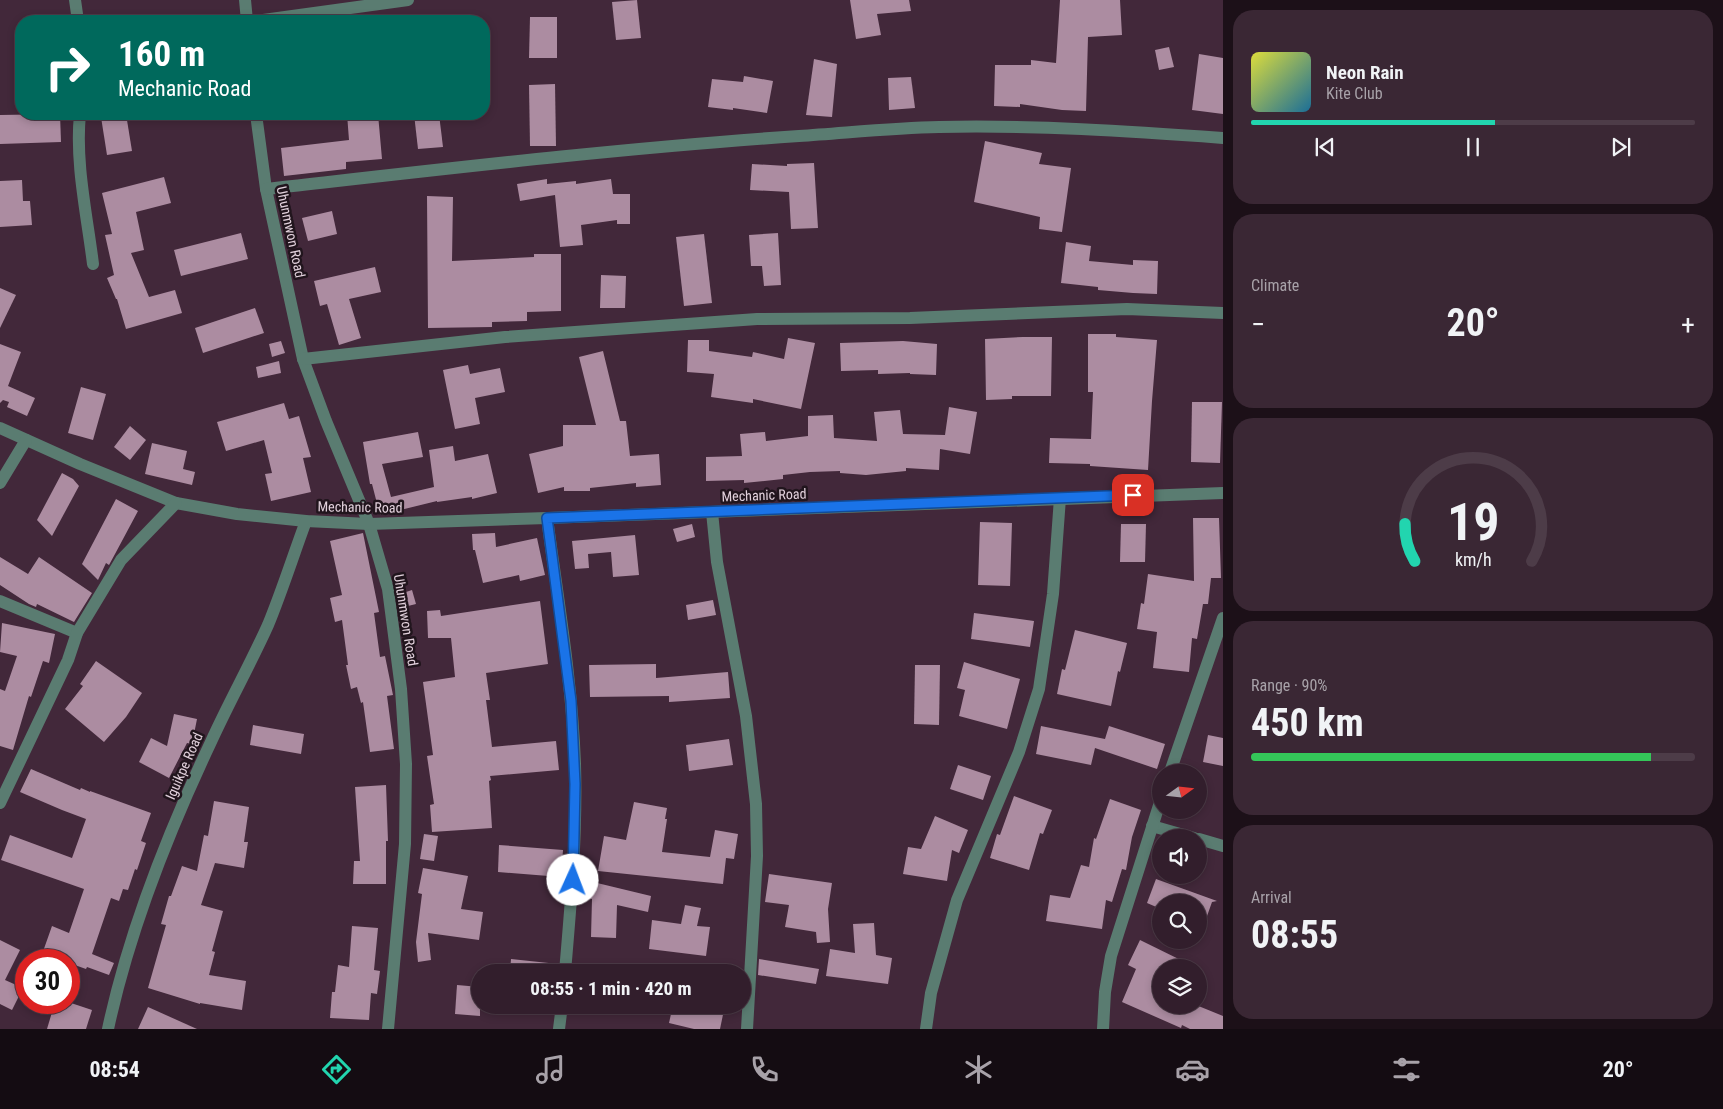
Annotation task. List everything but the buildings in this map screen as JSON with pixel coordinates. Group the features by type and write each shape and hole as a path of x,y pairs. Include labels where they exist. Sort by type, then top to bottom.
{"street":[{"path":"75,0 77,15"},
{"path":"245,0 246,15"},
{"path":"299,15 408,0"},
{"path":"80,120 80,156 93,264"},
{"name":"Uhunmwon Road","path":"257,120 266,190 303,359 326,421 369,524 388,588 401,689 406,764 405,844 388,1029"},
{"path":"266,190 668,146 874,130 939,127 1113,130 1223,138"},
{"path":"303,359 506,337 757,319 910,318 1127,309 1223,314"},
{"name":"Mechanic Road","path":"0,428 176,503 238,514 306,521 369,524 1223,493"},
{"path":"0,483 26,440"},
{"path":"926,1029 931,993 957,900 1019,752 1039,689 1052,594 1060,498"},
{"path":"0,803 68,660 77,633 121,560 176,503"},
{"path":"712,512 717,562 746,716 756,804 756,856 747,1029"},
{"path":"547,518 571,701 575,764 573,880 566,964"},
{"name":"Iguikpe Road","path":"108,1029 140,916 172,830 210,744 268,624 306,521"},
{"path":"0,601 77,633"},
{"path":"1173,764 1223,618"},
{"path":"1103,1029 1105,992 1111,956 1154,819"},
{"path":"1152,826 1162,829"},
{"path":"1207,841 1223,846"},
{"path":"560,1029 561,1014"}],"route":[{"path":"573,880 575,764 571,701 547,518 1133,495"}]}
